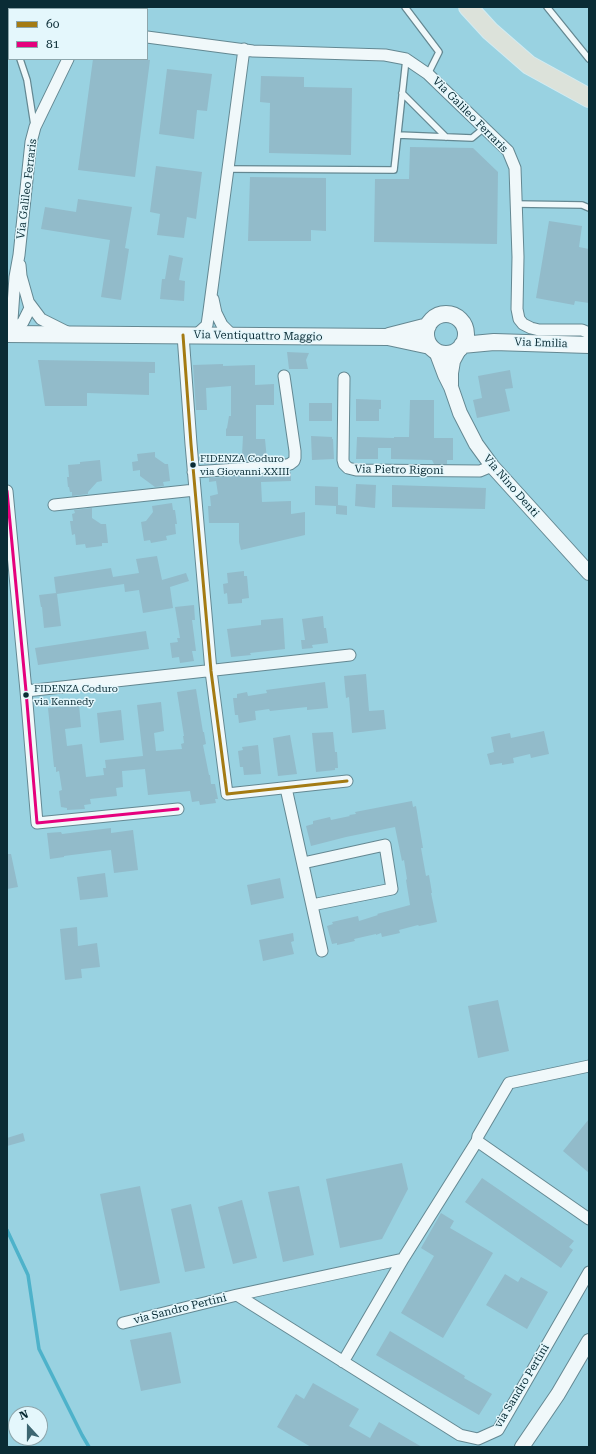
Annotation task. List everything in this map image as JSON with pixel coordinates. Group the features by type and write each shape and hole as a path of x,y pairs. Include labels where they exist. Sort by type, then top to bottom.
{"main road":[{"path":"468,7 510,49 529,65 589,98"},
{"path":"558,82 589,88"},
{"path":"558,82 574,99 589,108"},
{"path":"388,337 433,349 442,353 449,353 461,346 465,340 466,334 462,322 455,316 444,314 434,318 428,326 426,336 433,349"},
{"name":"Via Emilia","path":"462,322 476,333 494,342"},
{"path":"388,337 428,326"},
{"name":"Via Ventiquattro Maggio","path":"11,336 71,334 388,337"},
{"name":"Via Emilia","path":"461,346 494,342 589,345"}],"street":[{"name":"Via Galileo Ferraris","path":"148,37 244,50 385,55 406,59 428,74 508,150 515,168 518,251 517,309 519,320 523,324 539,330 582,330 589,333"},
{"path":"244,50 207,324 189,335 193,472 212,671 227,794 347,780"},
{"name":"Via Galileo Ferraris","path":"11,336 15,277 19,255 31,142 35,127 68,60"},
{"name":"Via Galileo Ferraris","path":"19,255 21,276 29,303 41,319 71,334"},
{"path":"212,293 216,313 222,325 234,336"},
{"path":"11,336 28,314 30,308 29,303"},
{"name":"Via Nino Denti","path":"451,387 453,360 461,346"},
{"name":"Via Nino Denti","path":"433,349 451,387 460,413 476,444 492,466 589,574"},
{"path":"193,472 282,466 290,464 294,461 295,451 284,376"},
{"name":"Via Pietro Rigoni","path":"344,378 344,464 348,468 356,470 480,471 492,466"},
{"path":"54,504 195,490"},
{"path":"7,491 37,823 178,809"},
{"path":"26,691 350,655"},
{"path":"286,788 304,863 322,951"},
{"path":"304,863 385,845 392,889 312,905"},
{"path":"343,1362 403,1259 477,1141 478,1136 509,1083 589,1066"},
{"path":"477,1141 589,1219"},
{"name":"via Sandro Pertini","path":"123,1323 237,1295 403,1259"},
{"name":"via Sandro Pertini","path":"237,1295 460,1435 478,1439 498,1430 589,1272"},
{"path":"522,1447 558,1394 589,1341"}],"lane":[{"path":"405,7 438,52 428,74"},
{"path":"547,7 589,59"},
{"path":"228,169 394,170 406,59"},
{"path":"20,60 27,80 35,127"},
{"path":"402,93 446,137"},
{"path":"398,136 472,138 484,128"},
{"path":"516,204 582,205 589,208"}],"building":[{"path":"93,60 150,60 135,177 78,170"},
{"path":"167,69 212,74 207,111 197,110 194,139 159,134"},
{"path":"261,76 304,77 304,87 352,88 351,155 269,153 270,103 260,102"},
{"path":"410,147 473,148 498,172 497,244 374,242 375,179 409,179"},
{"path":"156,166 202,172 196,219 187,217 184,238 157,235 160,214 150,212"},
{"path":"250,177 326,178 326,231 311,230 311,241 248,241"},
{"path":"78,199 132,207 125,248 129,249 121,300 101,297 110,240 41,229 45,207 76,212"},
{"path":"549,221 582,226 579,247 589,249 589,303 575,301 574,305 536,298"},
{"path":"169,255 183,258 179,280 185,281 184,301 160,299 162,279 165,279"},
{"path":"287,352 309,353 306,360 308,369 289,369"},
{"path":"38,360 155,362 155,373 149,373 149,395 87,393 87,406 45,406"},
{"path":"223,364 223,366 255,365 255,385 274,384 274,405 256,405 256,439 265,439 267,460 204,464 203,459 242,455 243,436 226,436 229,416 231,416 231,386 206,388 207,410 196,410 193,365"},
{"path":"510,370 513,388 505,389 510,411 477,418 473,400 482,398 478,376"},
{"path":"356,399 381,400 379,421 356,421"},
{"path":"410,400 434,400 434,438 453,438 453,460 447,460 447,464 434,464 432,460 391,459 391,448 378,448 378,459 356,459 357,437 409,437"},
{"path":"309,403 332,403 332,421 309,421"},
{"path":"311,436 332,437 334,459 312,460"},
{"path":"155,452 155,457 165,464 168,464 170,481 163,482 164,486 155,487 140,476 140,470 133,471 132,462 138,461 137,454"},
{"path":"100,460 102,481 97,482 88,494 72,496 72,492 70,492 68,487 68,465"},
{"path":"291,472 291,481 261,482 262,502 291,501 291,514 305,512 305,535 241,550 239,542 239,523 209,523 208,506 211,506 210,496 218,494 216,481 209,482 209,478"},
{"path":"356,484 376,485 375,508 355,506"},
{"path":"392,485 486,488 485,509 392,507"},
{"path":"315,486 338,487 338,505 347,506 347,515 336,514 336,506 315,505"},
{"path":"172,503 173,510 175,510 177,524 175,524 176,534 166,536 167,540 151,543 150,540 144,541 141,522 146,521 153,512 152,506"},
{"path":"92,508 92,518 101,524 106,524 108,543 102,543 102,546 86,548 85,544 76,545 75,534 72,535 70,521 73,521 72,514 75,513 74,510"},
{"path":"157,556 162,580 186,573 189,581 170,587 173,608 143,613 139,590 125,592 124,584 57,594 61,626 44,628 39,595 56,593 54,577 111,568 113,577 139,573 136,559"},
{"path":"244,571 244,576 247,576 249,598 242,599 242,603 228,604 227,593 224,594 223,584 228,583 227,573"},
{"path":"194,605 195,620 192,620 196,651 192,651 194,661 180,663 179,657 172,658 170,643 178,642 177,638 180,638 175,607"},
{"path":"323,616 324,628 326,628 328,643 312,645 313,648 302,649 301,640 305,640 302,619"},
{"path":"283,618 285,649 231,657 227,629 261,625 261,620"},
{"path":"146,631 149,649 38,665 35,648"},
{"path":"366,674 369,711 384,710 386,729 352,733 349,697 346,698 344,676"},
{"path":"325,682 328,708 307,710 307,707 255,711 256,720 239,723 238,715 235,715 233,698 237,698 237,694 247,692 248,696 267,693 266,690"},
{"path":"196,689 206,744 203,745 211,784 215,784 218,799 215,799 216,803 200,805 199,801 192,802 190,791 148,795 145,769 122,771 123,787 116,788 117,796 90,799 91,804 84,805 85,809 67,810 67,808 61,807 59,791 62,790 59,771 56,772 56,767 54,767 48,708 79,705 81,727 65,729 67,746 82,744 86,777 104,775 103,768 106,768 105,760 143,756 137,705 161,702 164,731 154,733 156,751 182,749 181,744 184,743 184,736 177,692"},
{"path":"121,710 124,740 100,743 97,713"},
{"path":"544,731 549,754 531,758 530,754 513,758 514,763 490,765 487,754 494,752 491,737 510,733 511,738"},
{"path":"333,732 335,752 337,752 338,768 335,768 335,770 316,772 312,733"},
{"path":"290,735 297,774 278,776 273,738"},
{"path":"258,745 261,774 244,775 243,767 240,767 238,751 243,750 242,747"},
{"path":"412,801 413,807 416,806 426,876 429,875 437,922 399,930 400,933 382,937 381,933 354,939 355,941 337,945 337,943 332,944 327,926 333,924 332,922 358,916 359,921 378,915 377,914 410,905 404,860 402,861 395,827 311,846 306,826 313,824 313,821 330,817 331,820 356,814 355,812"},
{"path":"111,828 111,833 133,830 138,870 114,873 111,850 50,859 47,833 61,832 62,834"},
{"path":"7,854 11,854 18,887 7,889"},
{"path":"105,873 108,897 80,900 77,877"},
{"path":"280,878 284,898 251,905 247,885"},
{"path":"77,927 78,946 97,943 100,967 81,969 82,978 65,980 60,929"},
{"path":"293,933 294,941 291,942 294,954 263,961 259,940"},
{"path":"498,1000 509,1051 478,1058 468,1006"},
{"path":"589,1119 589,1173 563,1151"},
{"path":"23,1133 25,1141 7,1146 7,1138"},
{"path":"402,1163 408,1189 382,1239 340,1248 326,1179"},
{"path":"482,1178 574,1241 569,1247 573,1250 561,1268 465,1202"},
{"path":"140,1186 160,1283 120,1291 100,1194"},
{"path":"299,1186 314,1255 283,1262 268,1192"},
{"path":"242,1200 257,1258 233,1264 218,1207"},
{"path":"191,1204 205,1268 185,1272 171,1209"},
{"path":"441,1213 454,1221 450,1228 493,1253 443,1338 401,1313 434,1256 421,1248"},
{"path":"505,1274 518,1282 521,1277 548,1292 527,1329 486,1305"},
{"path":"390,1331 492,1394 479,1415 376,1355"},
{"path":"171,1332 181,1383 141,1391 130,1340"},
{"path":"313,1383 359,1409 349,1426 370,1438 379,1422 422,1447 311,1447 277,1427 296,1394 304,1399"}],"waterway":[{"path":"7,1230 28,1275 39,1349 89,1447"}],"transit line":[{"name":"60","path":"183,335 211,671 227,794 347,781"},
{"name":"81","path":"7,491 37,823 178,809"}],"place":[{"name":"FIDENZA Coduro via Giovanni XXIII","path":"193,465"},
{"name":"FIDENZA Coduro via Kennedy","path":"26,695"}]}
